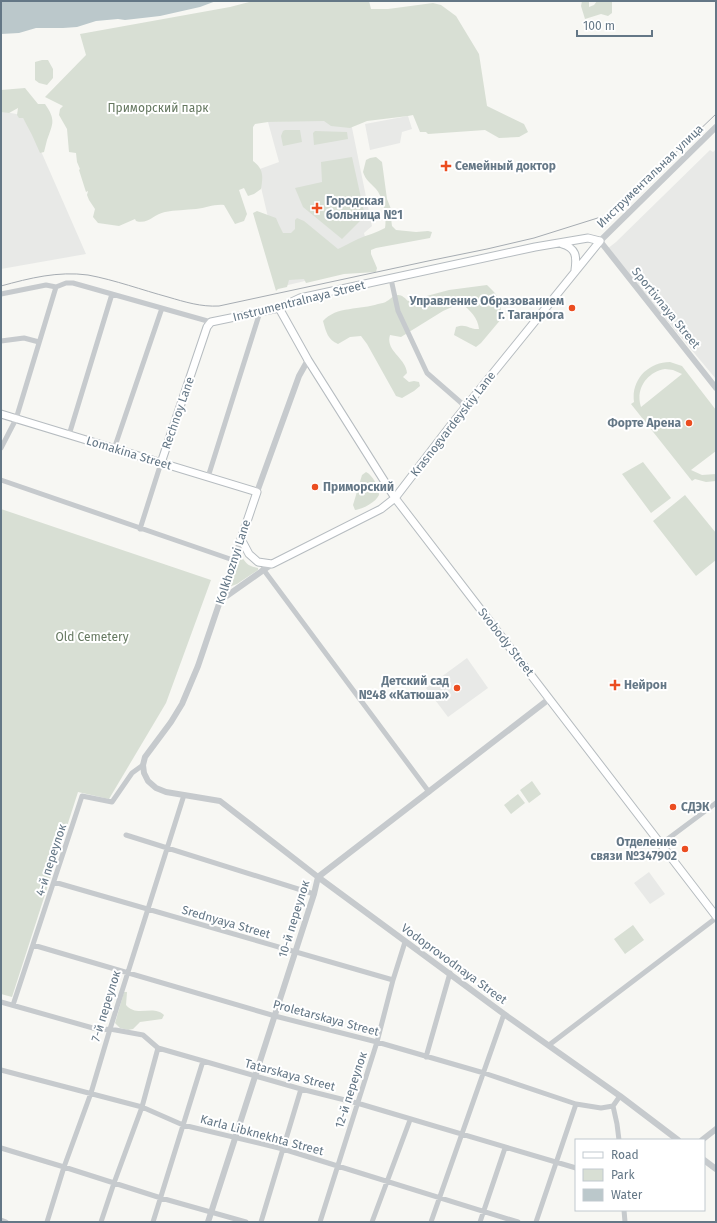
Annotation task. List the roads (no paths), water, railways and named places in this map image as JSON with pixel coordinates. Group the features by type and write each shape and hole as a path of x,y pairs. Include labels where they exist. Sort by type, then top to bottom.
{"main road":[{"name":"Instrumentralnaya Street","path":"211,322 279,308 300,298 527,249 588,238 600,241"},
{"name":"Krasnogvardeyskiy Lane","path":"272,564 381,510 395,498 466,407 600,241"},
{"path":"559,243 569,246 575,252 575,272"},
{"name":"Svobody Street","path":"279,308 308,360 395,498 716,917"},
{"name":"Rechnoy Lane","path":"161,463 207,327 211,322"},
{"name":"Lomakina Street","path":"1,414 257,492"},
{"name":"Kolkhoznyi Lane","path":"241,539 257,492"},
{"path":"241,539 249,554 258,562 272,564"}],"street":[{"name":"Инструментальная улица","path":"600,241 716,127"},
{"name":"Sportivnaya Street","path":"600,241 716,388"},
{"path":"391,279 398,311 427,373 466,407"},
{"name":"Instrumentralnaya Street","path":"1,294 46,285 56,287 73,282 211,322"},
{"path":"1,448 16,419 56,287"},
{"path":"69,435 112,294"},
{"path":"114,449 162,308"},
{"path":"208,477 260,312"},
{"path":"1,341 24,338 39,342"},
{"name":"Kolkhoznyi Lane","path":"257,492 299,376 308,360"},
{"name":"Rechnoy Lane","path":"140,529 161,463"},
{"path":"1,480 233,560"},
{"name":"Kolkhoznyi Lane","path":"143,765 145,757 171,722 182,704 198,666 241,539"},
{"name":"Krasnogvardeyskiy Lane","path":"221,600 272,564"},
{"path":"263,569 429,792"},
{"name":"10-й переулок","path":"208,1222 256,1076 318,878 549,699"},
{"path":"143,765 144,773 148,781 156,788 166,792 184,795"},
{"name":"4-й переулок","path":"13,1005 82,796 112,802 132,773 143,765"},
{"name":"Vodoprovodnaya Street","path":"184,795 220,801 318,878 450,973 504,1014 620,1096 677,1139"},
{"name":"7-й переулок","path":"47,1222 64,1167 91,1094 127,972 184,795"},
{"path":"661,844 716,803"},
{"path":"126,835 314,894"},
{"name":"Srednyaya Street","path":"54,882 295,953 393,980"},
{"path":"549,1045 716,917"},
{"name":"12-й переулок","path":"320,1222 356,1103 377,1042 393,980 405,942"},
{"name":"Proletarskaya Street","path":"33,945 275,1016 377,1042 484,1073 576,1104 601,1108 613,1106"},
{"path":"426,1057 450,973"},
{"name":"Tatarskaya Street","path":"1,1002 100,1030 110,1028 143,1035 158,1048 301,1089 356,1103 575,1168"},
{"path":"431,1222 504,1014"},
{"path":"101,1222 142,1107 158,1048"},
{"path":"153,1222 203,1061"},
{"name":"Karla Libknekhta Street","path":"1,1070 142,1107 184,1125 236,1136 282,1149 518,1222"},
{"path":"261,1222 301,1089"},
{"path":"619,1139 613,1106 620,1096"},
{"path":"536,1222 576,1104"},
{"path":"372,1222 410,1120"},
{"path":"703,1139 716,1129"},
{"path":"1,1148 161,1198 246,1222"},
{"path":"480,1222 505,1148"},
{"path":"705,1161 716,1169"},
{"path":"624,1211 625,1222"},
{"path":"1,1220 6,1222"}],"water":[{"path":"1,1 216,1 200,7 160,16 125,20 118,19 96,21 77,27 36,28 19,33 1,34"}],"tram line":[{"path":"1,286 33,278 55,275 88,275 199,305 219,306 534,238 604,216 621,205 716,114"}],"place":[{"name":"Семейный доктор","path":"446,166"},
{"name":"Городская больница №1","path":"317,208"},
{"name":"Управление Образованием г. Таганрога","path":"572,308"},
{"name":"Форте Арена","path":"689,423"},
{"name":"Приморский","path":"315,487"},
{"name":"Нейрон","path":"615,685"},
{"name":"Детский сад №48 «Катюша»","path":"457,688"},
{"name":"СДЭК","path":"673,807"},
{"name":"Отделение связи №347902","path":"685,849"}],"park label":[{"name":"Приморский парк","path":"158,108"},
{"name":"Old Cemetery","path":"92,637"}]}
